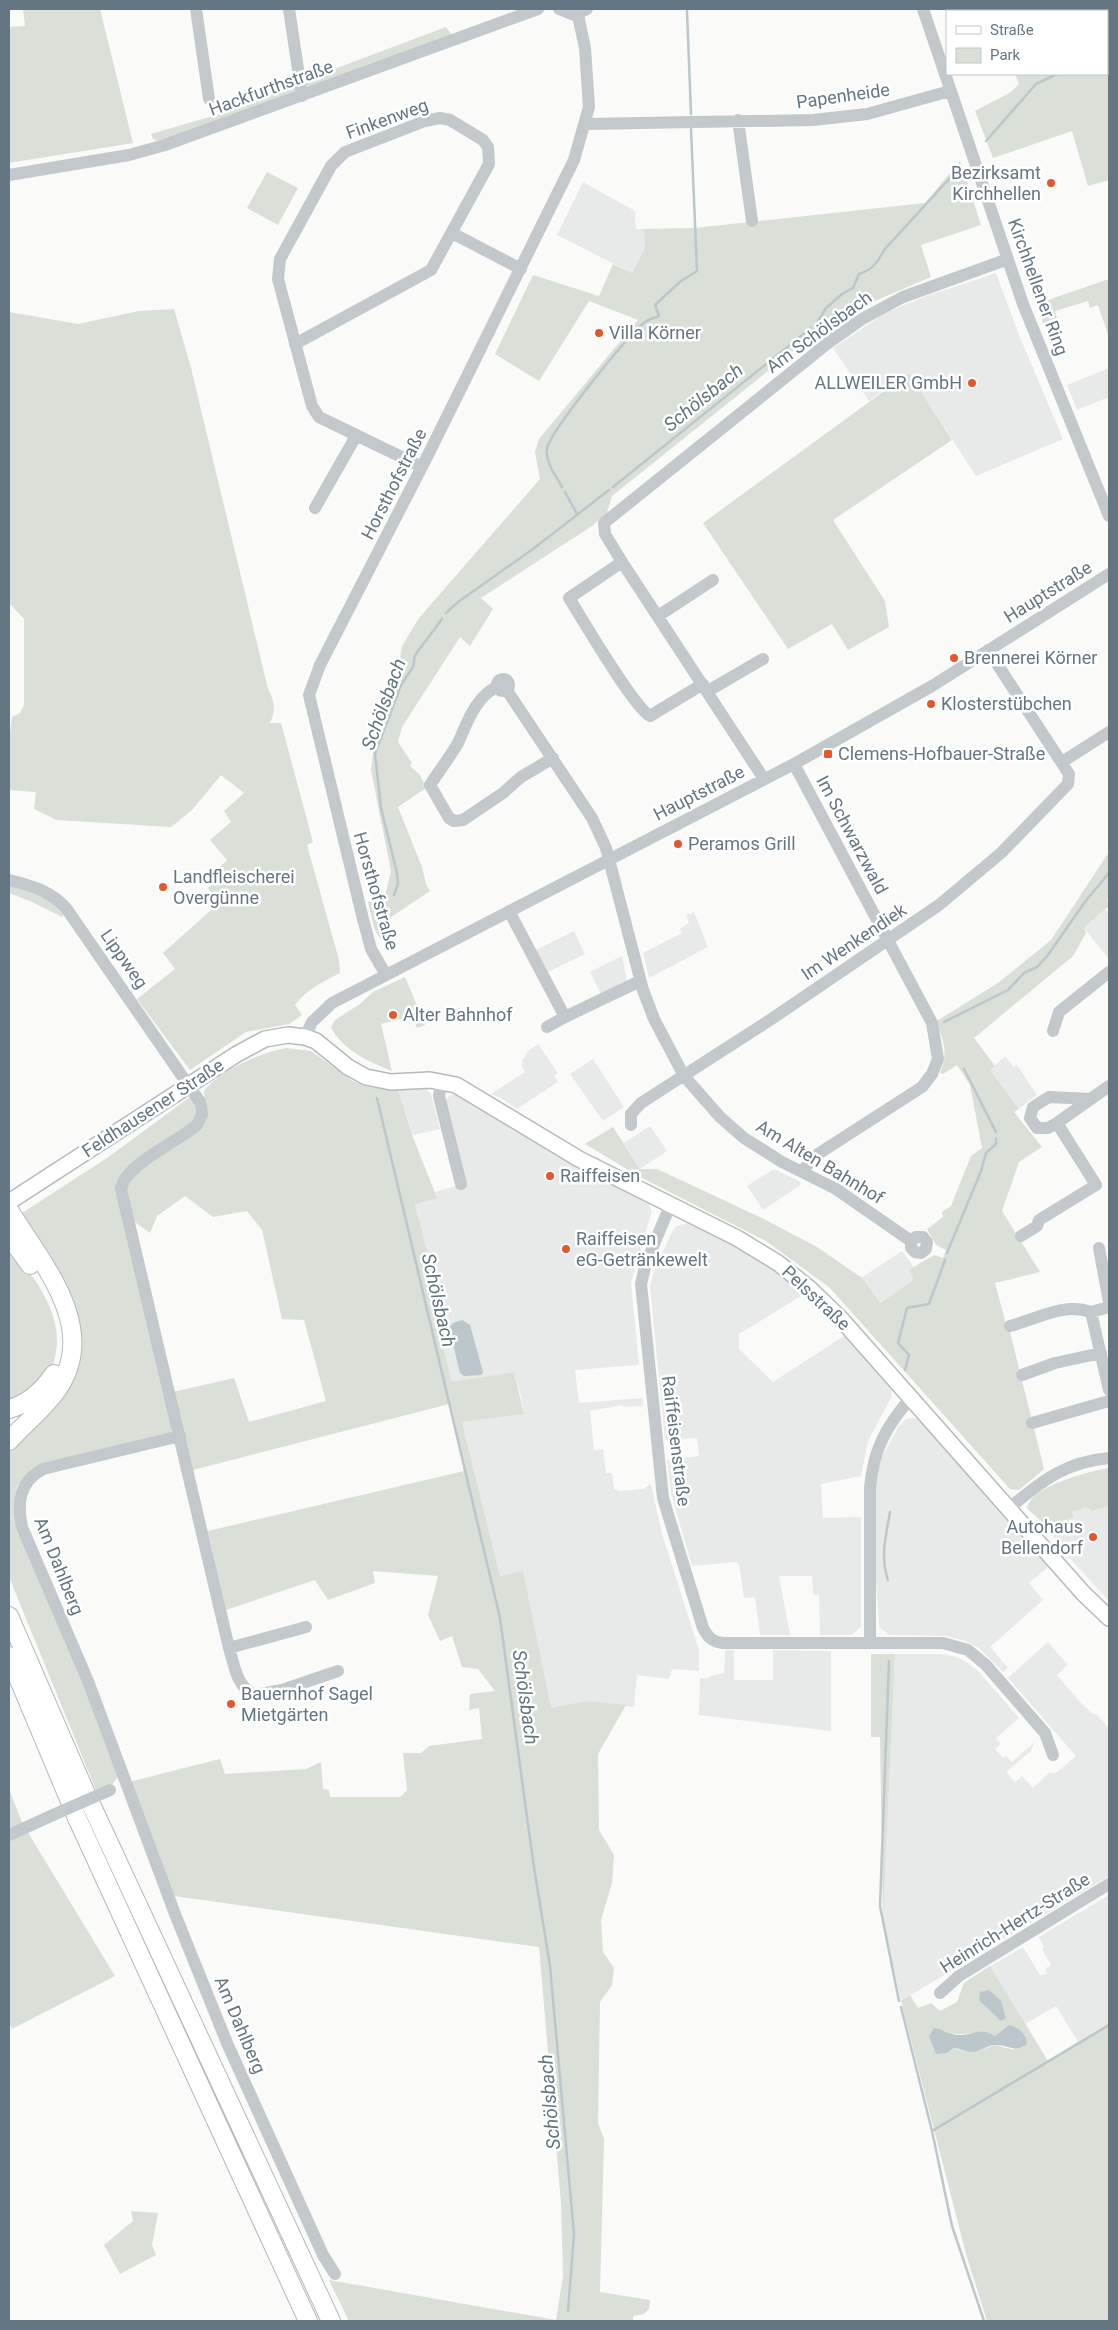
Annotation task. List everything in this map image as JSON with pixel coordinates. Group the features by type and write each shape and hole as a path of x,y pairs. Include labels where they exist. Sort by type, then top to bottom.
{"highway":[{"path":"9,1210 66,1306 73,1337 70,1360 58,1388 9,1441"},
{"path":"9,1409 18,1407 43,1389 54,1375 61,1356 61,1322 32,1268 12,1242"},
{"path":"9,1616 83,1787 331,2321"},
{"path":"9,1656 77,1818 308,2321"}],"main road":[{"name":"Feldhausener Straße","path":"9,1202 237,1054 265,1039 288,1035 305,1037"},
{"name":"Pelsstraße","path":"305,1037 316,1041 348,1067 366,1077 391,1082 430,1080 456,1086 476,1096 502,1114 579,1159 737,1238 778,1262 809,1288 851,1331 1083,1593 1109,1618"}],"street":[{"path":"196,9 209,99"},
{"path":"289,9 302,96"},
{"name":"Hackfurthstraße","path":"9,175 129,155 165,144 538,9"},
{"path":"559,9 568,15 582,12"},
{"name":"Kirchhellener Ring","path":"923,9 1033,332 1109,516"},
{"name":"Horsthofstraße","path":"386,975 371,949 309,695 320,665 422,467 574,160 586,124 589,107 582,12"},
{"name":"Papenheide","path":"586,124 738,120 790,121 838,118 892,108 950,91"},
{"name":"Finkenweg","path":"295,344 431,270 489,164 488,147 478,136 450,120 440,118 425,121 346,152 331,166 280,259 278,279 295,344 312,406 319,417 422,467"},
{"path":"738,120 752,221"},
{"path":"452,233 521,269"},
{"name":"Am Schölsbach","path":"622,562 605,534 603,526 606,520 818,350 862,319 919,290 1008,259"},
{"path":"315,508 356,436"},
{"path":"763,659 705,687 650,716 643,712 569,598 622,562 705,687 764,779"},
{"name":"Hauptstraße","path":"305,1037 312,1022 324,1009 610,858 794,764 922,692 1109,574"},
{"path":"658,616 712,580"},
{"name":"Im Wenkendiek","path":"631,1125 631,1114 641,1103 888,940 962,887 1001,854 1068,784 1069,774 1062,762 988,650"},
{"name":"Am Alten Bahnhof","path":"552,758 521,777 503,793 462,820 455,821 449,818 430,785 457,743 463,728 486,691 502,688 552,758 592,818 610,858 640,982 654,1019 684,1076 720,1118 744,1138 782,1162 802,1171 860,1204 911,1241"},
{"path":"1062,762 1109,732"},
{"name":"Im Schwarzwald","path":"794,764 932,1023 938,1052 936,1067 922,1087 818,1154 802,1171"},
{"name":"Lippweg","path":"9,880 45,892 66,908 189,1084"},
{"path":"510,911 565,1017"},
{"path":"1052,1032 1059,1012 1109,972"},
{"path":"547,1027 640,982"},
{"path":"441,1082 439,1096 461,1184"},
{"path":"189,1084 202,1108 202,1114 197,1125 131,1170 122,1181 120,1189 229,1648 239,1683 244,1689 254,1695 282,1690 338,1671"},
{"path":"1091,1099 1049,1097 1043,1099 1030,1113 1032,1122 1037,1128 1048,1128 1057,1123 1091,1099 1109,1086"},
{"path":"1021,1236 1037,1226 1039,1220 1096,1185 1057,1123"},
{"name":"Raiffeisenstraße","path":"670,1206 646,1263 641,1284 663,1498 703,1628 711,1639 719,1642 943,1643 968,1650 986,1665 1045,1733 1053,1755"},
{"path":"1099,1248 1109,1302"},
{"path":"1010,1326 1032,1321 1042,1315 1078,1307 1092,1312 1109,1307"},
{"path":"1092,1312 1109,1390"},
{"path":"1022,1374 1056,1363 1101,1353"},
{"path":"870,1642 871,1473 881,1440 891,1422 910,1399"},
{"path":"1032,1423 1109,1401"},
{"name":"Am Dahlberg","path":"180,1436 43,1470 25,1484 19,1502 22,1527 88,1681 175,1914 227,2043 324,2255 335,2274"},
{"path":"1008,1509 1053,1473 1091,1460 1109,1458"},
{"path":"229,1648 306,1627"},
{"path":"12,1834 126,1784"},
{"name":"Heinrich-Hertz-Straße","path":"940,1993 959,1976 1109,1884"}],"shaded area":[{"path":"583,182 635,211 636,229 644,229 645,248 632,273 557,235"},
{"path":"996,273 1019,335 1063,439 976,476 909,373 869,401 833,348 887,312 924,297"},
{"path":"1109,368 1109,397 1077,410 1067,385"},
{"path":"1105,910 1109,912 1109,959 1084,928"},
{"path":"694,912 708,947 649,978 643,953 682,933 680,929 689,923 686,915"},
{"path":"574,931 585,954 548,972 534,951"},
{"path":"622,956 627,981 602,996 590,972"},
{"path":"538,1044 558,1073 554,1076 558,1082 517,1109 501,1098 491,1094 525,1072 521,1065 523,1064 522,1061 528,1051"},
{"path":"1005,1056 1014,1067 1017,1065 1037,1095 1019,1109 990,1070"},
{"path":"593,1059 624,1107 603,1121 570,1074"},
{"path":"424,1087 431,1094 440,1129 413,1135 398,1089"},
{"path":"457,1094 578,1167 649,1204 652,1211 631,1283 639,1365 575,1370 579,1403 642,1398 643,1406 623,1407 623,1405 590,1411 594,1450 603,1449 606,1473 612,1473 614,1489 620,1491 643,1489 651,1484 662,1534 699,1650 699,1671 672,1669 669,1679 637,1675 634,1707 586,1701 551,1709 523,1572 500,1576 462,1422 524,1414 521,1396 514,1372 452,1383 437,1321 444,1320 415,1203 437,1198 435,1192 465,1183 445,1100 451,1095"},
{"path":"650,1126 667,1151 640,1169 624,1143"},
{"path":"774,1169 801,1182 799,1186 763,1210 747,1186"},
{"path":"687,1223 754,1254 806,1293 739,1334 739,1349 773,1382 847,1334 891,1388 892,1396 868,1441 861,1476 821,1484 823,1518 861,1517 861,1627 851,1635 820,1635 819,1595 813,1595 812,1576 779,1576 790,1635 760,1635 755,1597 744,1598 739,1564 735,1562 692,1566 671,1494 667,1460 699,1456 697,1438 665,1440 650,1287 653,1273 673,1230 677,1226"},
{"path":"902,1251 914,1267 909,1270 913,1281 879,1303 861,1278"},
{"path":"462,1320 470,1325 483,1372 481,1375 464,1376 460,1373 449,1328 453,1323"},
{"path":"914,1418 920,1420 1049,1566 1029,1583 1043,1600 990,1647 1008,1668 1003,1672 979,1648 965,1641 946,1636 889,1635 879,1627 876,1580 876,1477 882,1457 899,1426 906,1419"},
{"path":"1109,1506 1109,1601 1067,1555 1046,1526 1073,1517 1072,1512 1086,1507 1092,1511"},
{"path":"1048,1642 1068,1665 1057,1675 1080,1702 1094,1715 1096,1714 1108,1727 1109,1876 901,2001 883,1920 895,1654 954,1656 968,1663 979,1672 1019,1718 996,1738 1001,1744 995,1749 1003,1758 1006,1756 1012,1762 1035,1742 1030,1752 1006,1772 1015,1782 1022,1776 1033,1788 1049,1773 1056,1773 1076,1756 1008,1678"},
{"path":"725,1650 734,1650 734,1680 773,1680 773,1650 831,1651 831,1731 699,1715 700,1678 709,1678 710,1676 724,1673"},
{"path":"1109,1895 1109,2023 1078,2042 1056,2006 1025,2024 990,1966 1023,1947 1040,1975 1047,1974 1046,1968 1051,1965 1042,1949 1044,1947 1039,1937"},
{"path":"989,1990 1001,2001 1006,2018 1001,2021 979,2000 980,1992"},
{"path":"1009,2025 1021,2032 1027,2044 1019,2048 993,2045 973,2052 953,2048 947,2053 936,2054 929,2036 934,2028 957,2035 984,2032 995,2036"}],"green space":[{"path":"23,9 100,9 133,143 9,163 9,27 25,26"},
{"path":"1109,9 1109,61 1108,10 1048,10"},
{"path":"446,27 452,35 312,87 306,86 305,78 329,71"},
{"path":"1108,70 1109,180 1088,186 1072,131 993,158 975,111 1011,92 1019,84 1015,75 1108,75"},
{"path":"296,85 295,92 160,142 153,139 151,134 233,110"},
{"path":"960,161 981,225 921,245 931,277 877,300 813,344 803,343 612,496 607,513 592,526 481,598 493,609 470,646 460,637 402,727 398,742 412,763 410,766 420,775 426,788 398,807 430,891 391,917 388,933 381,940 374,928 368,902 385,896 391,871 371,770 373,753 391,711 402,646 419,618 540,479 535,452 539,439 638,320 589,301 539,381 495,354 533,275 599,296 613,264 632,273 645,248 644,229 694,228 925,203"},
{"path":"267,172 298,188 278,225 247,208"},
{"path":"1109,279 1109,337 1098,305 1090,308 1088,301 1055,311 1057,318 1043,323 1036,304"},
{"path":"174,309 191,368 268,689 273,702 274,710 270,723 281,723 313,842 307,845 339,960 340,973 316,986 300,999 295,1005 302,1015 289,1024 246,1032 190,1070 137,999 175,969 163,953 219,903 208,888 220,877 216,871 227,860 210,840 231,822 224,811 244,793 221,775 192,810 171,827 57,820 34,809 36,792 9,790 9,742 12,717 20,713 24,705 24,619 9,603 9,312 78,324 139,311"},
{"path":"909,373 952,440 833,520 885,601 889,627 848,650 832,624 788,649 703,523"},
{"path":"1109,852 1109,897 1107,899 1109,906 1084,928 1086,933 1073,956 974,1038 995,1066 990,1070 1019,1109 1014,1112 1042,1147 1019,1162 1002,1211 1040,1272 995,1283 1007,1328 1009,1328 1044,1469 1019,1490 1010,1489 830,1288 766,1241 640,1177 585,1144 613,1127 640,1169 657,1169 764,1219 817,1247 862,1278 880,1303 912,1281 913,1277 909,1270 934,1255 943,1258 946,1250 936,1245 927,1229 943,1217 942,1212 951,1206 971,1156 982,1148 970,1085 957,1065 943,1074 940,1073 945,1053 943,1041 935,1022 998,983 1051,940"},
{"path":"9,884 50,899 65,912 62,917 9,893"},
{"path":"405,977 425,1025 417,1028 412,1016 381,1024 392,1071 374,1064 349,1049 331,1027 335,1020 360,1004 373,992"},
{"path":"286,1048 311,1051 353,1081 368,1087 398,1089 414,1140 437,1198 415,1204 445,1320 437,1322 452,1382 514,1372 524,1414 462,1422 500,1576 523,1571 551,1708 586,1701 626,1705 598,1754 599,1830 614,1855 612,1883 601,1920 603,1952 614,1968 612,1985 600,2002 598,2123 604,2139 600,2292 650,2300 649,2309 644,2314 633,2316 633,2321 349,2321 329,2280 556,2320 563,2276 561,2203 539,1947 174,1896 129,1782 220,1759 225,1774 306,1769 321,1762 323,1789 329,1790 330,1797 400,1797 407,1790 403,1753 421,1753 429,1746 482,1739 479,1708 469,1710 470,1694 495,1691 478,1669 462,1667 452,1636 440,1641 428,1615 438,1576 373,1571 375,1583 328,1600 315,1580 226,1610 208,1531 464,1471 449,1404 193,1470 173,1392 234,1378 249,1422 326,1401 304,1320 282,1319 262,1230 247,1211 213,1217 185,1196 157,1216 150,1233 132,1220 126,1185 130,1177 201,1128 206,1112 204,1091 211,1083 230,1069 253,1058"},
{"path":"190,1097 193,1098 196,1119 120,1178 172,1430 169,1434 29,1473 17,1486 15,1499 52,1605 117,1768 117,1779 110,1786 96,1790 9,1577 9,1447 77,1348 22,1213 107,1158"},
{"path":"9,1248 29,1271 46,1298 56,1327 57,1342 54,1362 49,1372 39,1383 9,1406"},
{"path":"1109,1468 1109,1506 1092,1511 1086,1507 1072,1512 1074,1517 1046,1526 1027,1508 1031,1500 1050,1486 1088,1472"},
{"path":"871,1654 895,1654 883,1920 880,1737 871,1737"},
{"path":"9,1789 23,1825 9,1830"},
{"path":"27,1831 115,1976 12,2029 9,2023 9,1839"},
{"path":"990,1966 1048,2061 1109,2023 1109,2321 987,2321 966,2254 901,2001 910,1995 918,2008 931,2003 940,2011 957,2002 964,1983","holes":["1010,2025 1014,2050 995,2045 969,2052 953,2048 943,2030 958,2034 981,2032 995,2036"]},
{"path":"131,2211 158,2213 152,2245 156,2255 120,2274 104,2245 133,2221"}],"waterway":[{"path":"687,11 691,114"},
{"name":"Schölsbach","path":"986,141 1036,84 1055,75"},
{"path":"562,487 548,459 547,449 551,440 574,405 624,344 645,322 659,316 655,305 681,281 697,271 691,129"},
{"name":"Schölsbach","path":"818,321 826,308 842,294 853,288 859,274 874,265 884,250 961,166"},
{"name":"Schölsbach","path":"613,487 811,328"},
{"name":"Schölsbach","path":"446,613 458,602 533,549 609,490"},
{"path":"565,492 577,514"},
{"name":"Schölsbach","path":"394,895 398,884 397,873 381,808 375,754 401,685 413,667 415,655 442,619"},
{"path":"944,1022 1008,990 1024,973 1037,967 1048,955 1084,903 1109,873"},
{"path":"964,1069 996,1132"},
{"name":"Schölsbach","path":"377,1098 500,1618 533,1861 550,1966 574,2234 568,2311"},
{"path":"947,1253 981,1171 986,1153 996,1144 996,1139"},
{"path":"905,1370 909,1355 898,1343 907,1308 929,1304 945,1260"},
{"path":"888,1580 884,1554 890,1512"},
{"path":"889,1661 880,1906 899,2001"},
{"path":"901,2007 932,2131 952,2226 984,2321"},
{"path":"932,2131 1109,2025"}],"place":[{"name":"Bezirksamt Kirchhellen","path":"1051,183"},
{"name":"Villa Körner","path":"599,333"},
{"name":"ALLWEILER GmbH","path":"972,383"},
{"name":"Brennerei Körner","path":"954,658"},
{"name":"Klosterstübchen","path":"931,704"},
{"name":"Clemens-Hofbauer-Straße","path":"828,754"},
{"name":"Peramos Grill","path":"678,844"},
{"name":"Landfleischerei Overgünne","path":"163,887"},
{"name":"Alter Bahnhof","path":"393,1015"},
{"name":"Raiffeisen","path":"550,1176"},
{"name":"Raiffeisen eG-Getränkewelt","path":"566,1249"},
{"name":"Autohaus Bellendorf","path":"1093,1537"},
{"name":"Bauernhof Sagel Mietgärten","path":"231,1704"}]}
